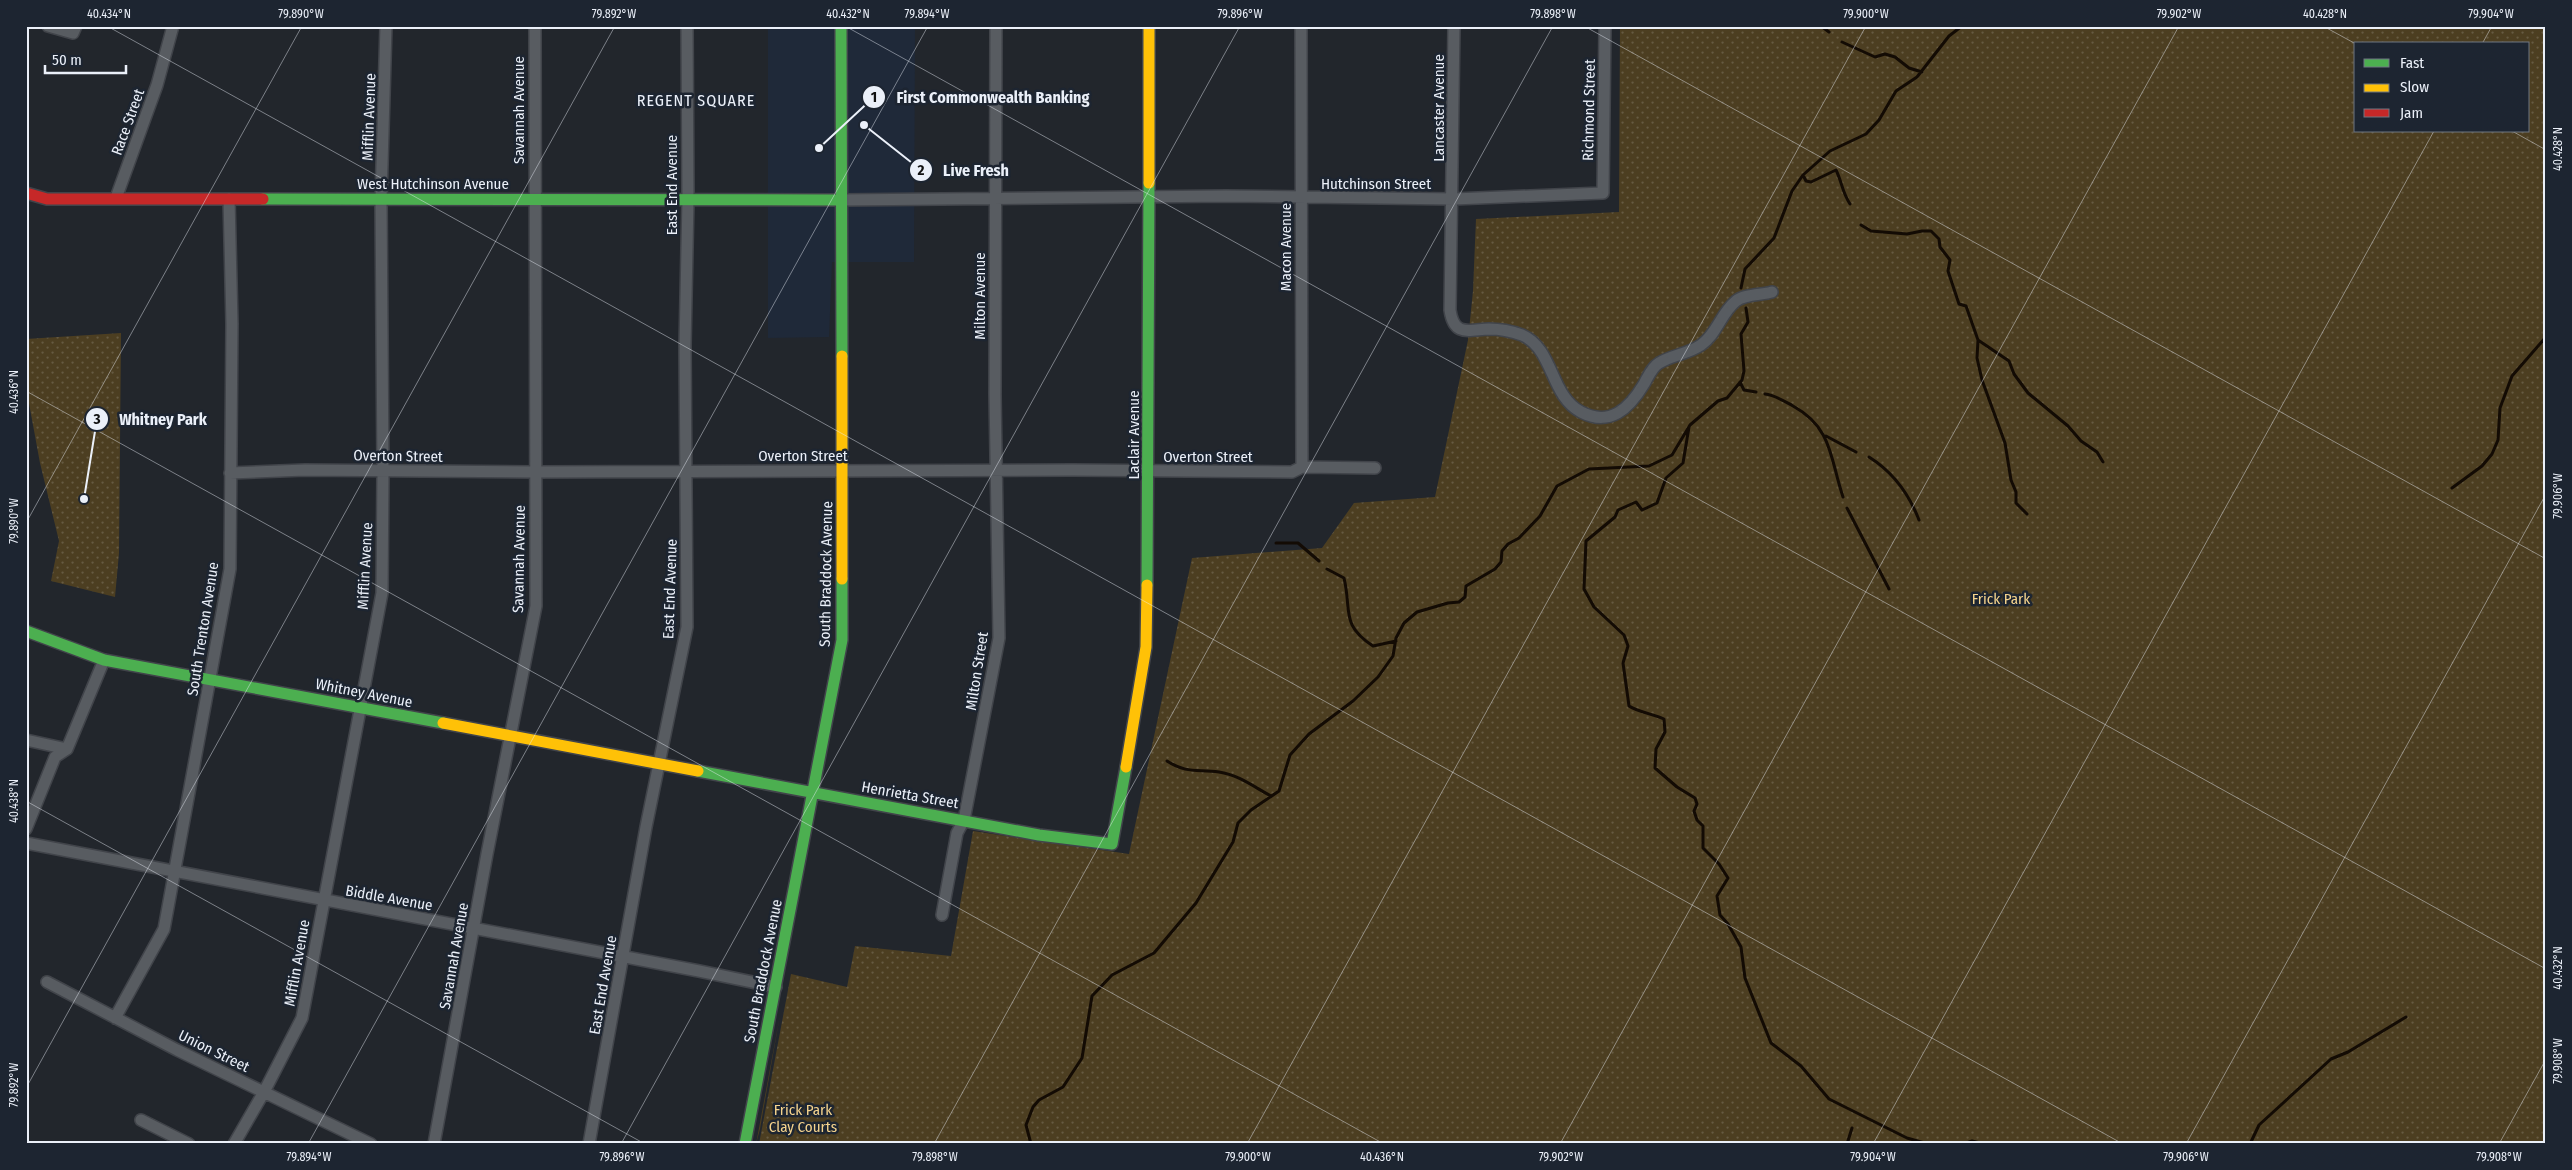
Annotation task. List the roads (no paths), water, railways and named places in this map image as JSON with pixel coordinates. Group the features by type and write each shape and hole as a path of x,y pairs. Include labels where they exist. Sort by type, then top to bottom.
{"street":[{"path":"48,26 75,30"},
{"name":"Race Street","path":"116,198 157,86 173,26"},
{"name":"Mifflin Avenue","path":"234,1144 264,1092 302,1018 382,593 381,200 386,26"},
{"name":"Savannah Avenue","path":"434,1144 510,735 536,606 534,472 535,26"},
{"name":"East End Avenue","path":"589,1144 687,627 685,346 688,199 687,26"},
{"name":"South Braddock Avenue","path":"746,1144 842,640 841,26"},
{"path":"996,26 996,198"},
{"name":"Laclair Avenue","path":"1114,841 1145,662 1149,472 1149,26"},
{"name":"Macon Avenue","path":"1298,473 1301,26"},
{"name":"Lancaster Avenue","path":"1454,26 1454,199 1450,310 1452,322 1458,329 1469,331 1509,330 1527,337 1543,352 1552,376 1566,397 1579,411 1594,417 1608,418 1620,413 1631,404 1658,363 1702,344 1737,300 1772,292"},
{"name":"Richmond Street","path":"1604,193 1605,26"},
{"name":"West Hutchinson Avenue","path":"26,193 47,199 841,200"},
{"name":"Hutchinson Street","path":"841,200 1149,199 1226,196 1454,199 1604,193"},
{"name":"Milton Avenue","path":"995,395 996,198"},
{"name":"South Trenton Avenue","path":"115,1018 164,928 230,569 232,324 229,199"},
{"name":"Milton Street","path":"942,915 957,833 964,820 999,638 995,395"},
{"name":"Overton Street","path":"230,473 306,470 383,472 996,472 1072,470 1149,472 1226,470 1298,473 1375,468"},
{"name":"Whitney Avenue","path":"26,632 104,660 700,770"},
{"path":"26,829 54,757 67,749 104,660"},
{"path":"26,740 67,749"},
{"name":"Henrietta Street","path":"700,770 812,794 1108,846 1114,841"},
{"name":"Biddle Avenue","path":"26,843 776,988"},
{"name":"Union Street","path":"47,982 177,1050 371,1144"},
{"path":"142,1120 190,1144"}],"waterway":[{"path":"1821,26 1829,32"},
{"path":"1741,288 1745,269 1774,238 1792,191 1803,175 1830,151 1866,134 1879,120 1896,91 1917,77 1949,36 1962,26"},
{"path":"1842,42 1875,57 1885,54 1895,57 1909,68 1922,72"},
{"path":"1803,175 1806,181 1811,182 1836,170 1850,204"},
{"path":"1861,225 1871,231 1907,234 1931,231 1939,239 1940,247 1950,260 1948,271 1959,304 1966,306 1978,340 1977,358 1982,380 2005,443 2011,480 2016,492 2016,503 2027,514"},
{"path":"1031,1144 1026,1125 1033,1107 1039,1100 1063,1087 1082,1058 1092,996 1112,975 1154,953 1196,903 1233,842 1238,823 1251,810 1279,791 1290,755 1309,734 1353,701 1378,677 1393,656 1396,638 1404,623 1417,612 1448,603 1459,602 1465,597 1466,586 1495,569 1501,562 1502,551 1508,544 1519,538 1540,516 1557,486 1589,469 1649,466 1672,455 1690,425 1718,401 1727,398 1742,380 1744,371 1741,334 1748,322 1746,308"},
{"path":"2452,488 2482,466 2492,454 2498,440 2500,408 2512,376 2546,337"},
{"path":"1978,340 2009,361 2014,374 2028,393 2068,426 2081,441 2097,452 2103,462"},
{"path":"1740,382 1744,390 1756,392"},
{"path":"1765,394 1776,397 1793,406 1816,424 1828,445 1843,497"},
{"path":"1689,427 1683,463 1666,478 1657,503 1642,510 1636,502 1618,510 1615,517 1586,541 1584,589 1594,607 1624,635 1628,646 1623,663 1629,706 1664,719 1665,732 1656,749 1655,768 1677,787 1695,798 1697,804 1694,811 1697,820 1703,826 1703,848 1719,864 1728,878 1717,896 1720,915 1728,924 1741,947 1745,978 1771,1043 1801,1066 1829,1099 1907,1138 1928,1144"},
{"path":"1826,436 1856,452"},
{"path":"1869,457 1886,470 1899,484 1919,520"},
{"path":"1847,508 1889,589"},
{"path":"1276,543 1298,543 1319,561"},
{"path":"1327,569 1344,578 1349,616 1351,624 1356,631 1373,646 1396,641"},
{"path":"1167,761 1180,768 1219,772 1233,776 1271,796"},
{"path":"2250,1144 2259,1125 2331,1059 2348,1052 2406,1017"},
{"path":"1847,1144 1852,1128"},
{"path":"1964,1144 1972,1141 1984,1144"}],"place":[{"name":"Live Fresh","path":"864,125"},
{"name":"First Commonwealth Banking","path":"819,148"},
{"name":"Whitney Park","path":"84,499"}],"district":[{"name":"REGENT SQUARE","path":"696,100"}],"park label":[{"name":"Frick Park","path":"2001,599"},
{"name":"Frick Park Clay Courts","path":"803,1118"}]}
